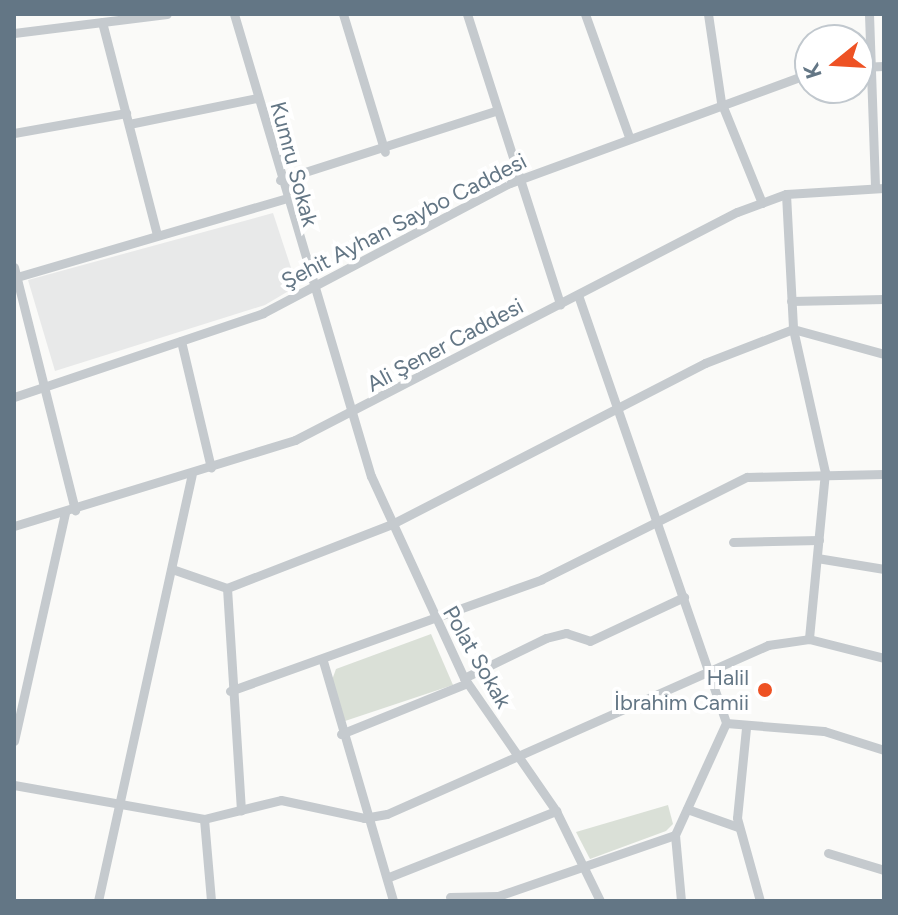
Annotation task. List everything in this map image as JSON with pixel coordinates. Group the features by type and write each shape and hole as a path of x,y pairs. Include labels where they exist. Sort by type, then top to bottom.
{"street":[{"path":"14,33 78,19 102,22 167,14"},
{"name":"Kumru Sokak","path":"234,14 347,416"},
{"path":"343,14 385,152"},
{"path":"467,14 516,180 560,304"},
{"path":"585,14 629,137"},
{"path":"708,14 721,102 762,203"},
{"path":"102,22 157,234"},
{"name":"Şehit Ayhan Saybo Caddesi","path":"14,397 181,341 311,291 516,180 721,102 794,78"},
{"path":"14,133 257,98"},
{"path":"874,104 879,188"},
{"path":"280,180 385,152 495,111"},
{"name":"Ali Şener Caddesi","path":"14,526 192,475 347,416 762,203 786,194 879,188"},
{"path":"786,194 793,329 825,472 809,639"},
{"path":"14,741 70,511 16,279 157,234 284,199"},
{"path":"578,295 726,723 675,835 681,901"},
{"path":"791,301 884,299"},
{"path":"172,569 227,588 392,524 619,411 705,363 793,329 884,354"},
{"path":"181,341 211,468"},
{"name":"Polat Sokak","path":"347,416 434,620 466,681 556,811 587,865 600,901"},
{"path":"230,691 323,661 542,579 747,477 825,472 884,474"},
{"path":"98,901 192,475"},
{"path":"733,542 819,540"},
{"path":"817,558 884,569"},
{"path":"227,588 230,691 241,811"},
{"path":"341,734 466,681 546,638 566,633 590,641 684,597"},
{"path":"14,785 204,819 281,800 364,818 519,761 768,645 809,639 884,658"},
{"path":"323,661 364,818 389,877 393,901"},
{"path":"726,723 746,728 824,731 884,750"},
{"path":"746,728 738,827 760,901"},
{"path":"687,809 738,827"},
{"path":"389,877 556,811"},
{"path":"204,819 211,901"},
{"path":"450,897 498,899 675,835"},
{"path":"828,853 884,870"}],"shaded area":[{"path":"273,213 297,286 265,305 55,371 28,280"},
{"path":"431,634 453,685 345,721 332,680 336,669"},
{"path":"668,805 673,824 666,831 590,859 576,832"}],"place":[{"name":"Halil İbrahim Camii","path":"765,690"}]}
